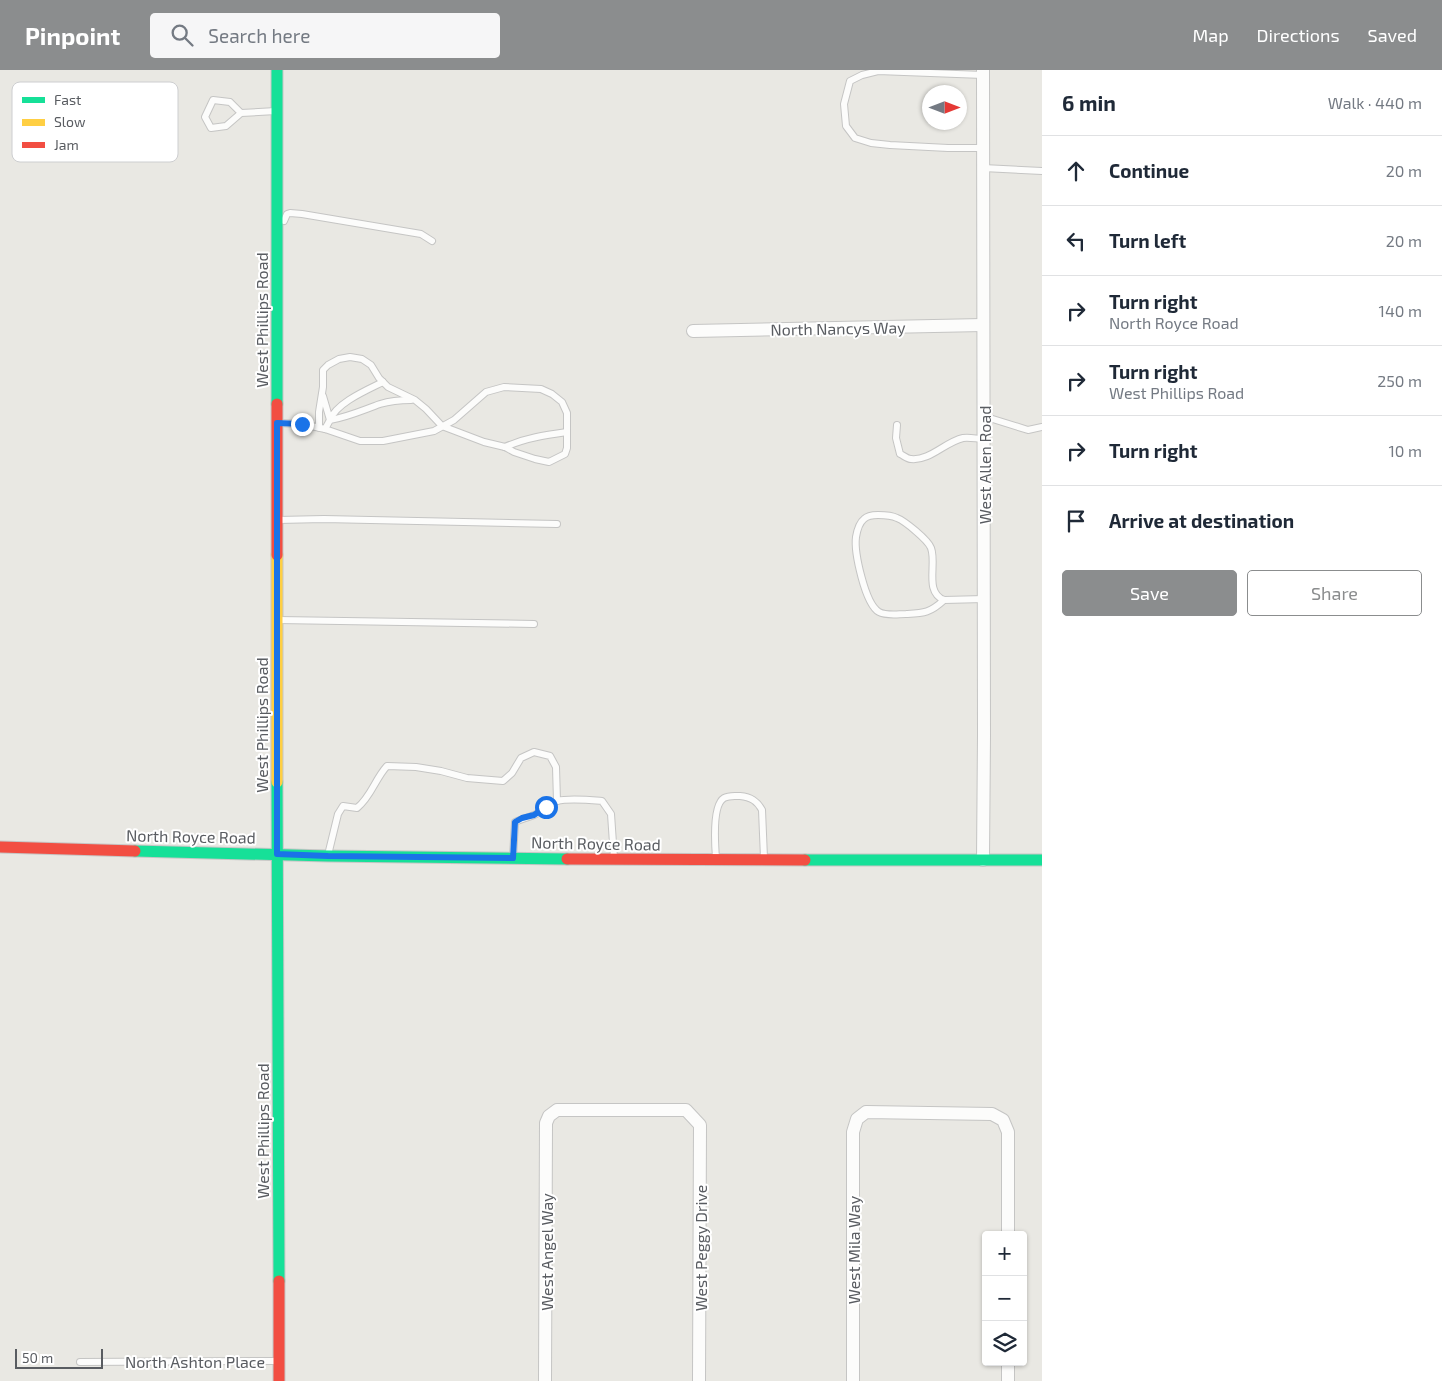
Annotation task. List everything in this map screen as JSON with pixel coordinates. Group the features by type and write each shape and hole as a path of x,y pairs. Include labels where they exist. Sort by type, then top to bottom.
{"street":[{"name":"West Phillips Road","path":"277,70 281,280 277,423 279,1381"},
{"name":"West Allen Road","path":"983,72 983,860"},
{"name":"North Nancys Way","path":"693,331 983,325"},
{"name":"North Royce Road","path":"0,847 328,856 614,860 1042,860"},
{"name":"West Peggy Drive","path":"546,1123 549,1116 557,1110 686,1110 700,1125 699,1381"},
{"name":"West Mila Way","path":"853,1381 853,1132 857,1119 866,1112 992,1114 1003,1120 1008,1132 1008,1231"},
{"name":"West Angel Way","path":"545,1381 546,1123"},
{"path":"1008,1366 1008,1381"}],"lane":[{"path":"983,72 878,71 862,75 850,81 844,104 846,126 854,138 890,146 983,148"},
{"path":"241,113 230,102 213,100 205,117 210,128 226,126 241,113 277,111"},
{"path":"983,168 1042,171"},
{"path":"284,229 285,216 290,213 421,234 432,240"},
{"path":"277,423 302,424 322,428 360,441 384,441 434,431 442,426 454,420 486,392 504,387 541,389 552,394 562,402 567,413 568,432 565,454 549,462 484,442 442,426 415,400 388,387 379,378 371,365 362,359 350,357 339,359 323,370 319,412 322,428"},
{"path":"322,428 340,407 383,382"},
{"path":"322,393 330,420"},
{"path":"330,420 340,419 396,400 415,400"},
{"path":"984,416 1028,430 1042,426"},
{"path":"897,425 896,438 900,454 910,459 923,457 964,438 984,439"},
{"path":"505,447 517,441 568,432"},
{"path":"944,600 935,608 923,613 889,614 879,612 872,605 865,590 860,570 856,538 860,525 865,518 881,515 898,518 928,541 932,549 934,591 938,598 944,600 984,599"},
{"path":"277,520 324,519 557,524"},
{"path":"277,620 534,624"},
{"path":"328,856 338,814 343,806 357,808 365,802 380,774 387,766 416,767 442,771 467,778 504,781 512,773 521,758 534,752 550,756 556,767 557,801"},
{"path":"716,860 715,836 719,803 724,798 730,796 749,797 759,804 762,810 764,859"},
{"path":"513,858 515,822 534,815 557,801 602,801 611,814 614,860"},
{"name":"North Ashton Place","path":"80,1362 279,1361"}],"traffic: fast":[{"path":"277,70 277,404"},
{"path":"277,782 279,1281"},
{"path":"135,851 567,859"},
{"path":"805,860 1042,860"}],"traffic: slow":[{"path":"277,555 277,782"}],"traffic: jam":[{"path":"277,404 277,555"},
{"path":"0,847 135,851"},
{"path":"567,859 805,860"},
{"path":"279,1281 279,1381"}],"route":[{"path":"302,424 277,423 277,854 513,858 515,822 534,815 546,807"}]}
